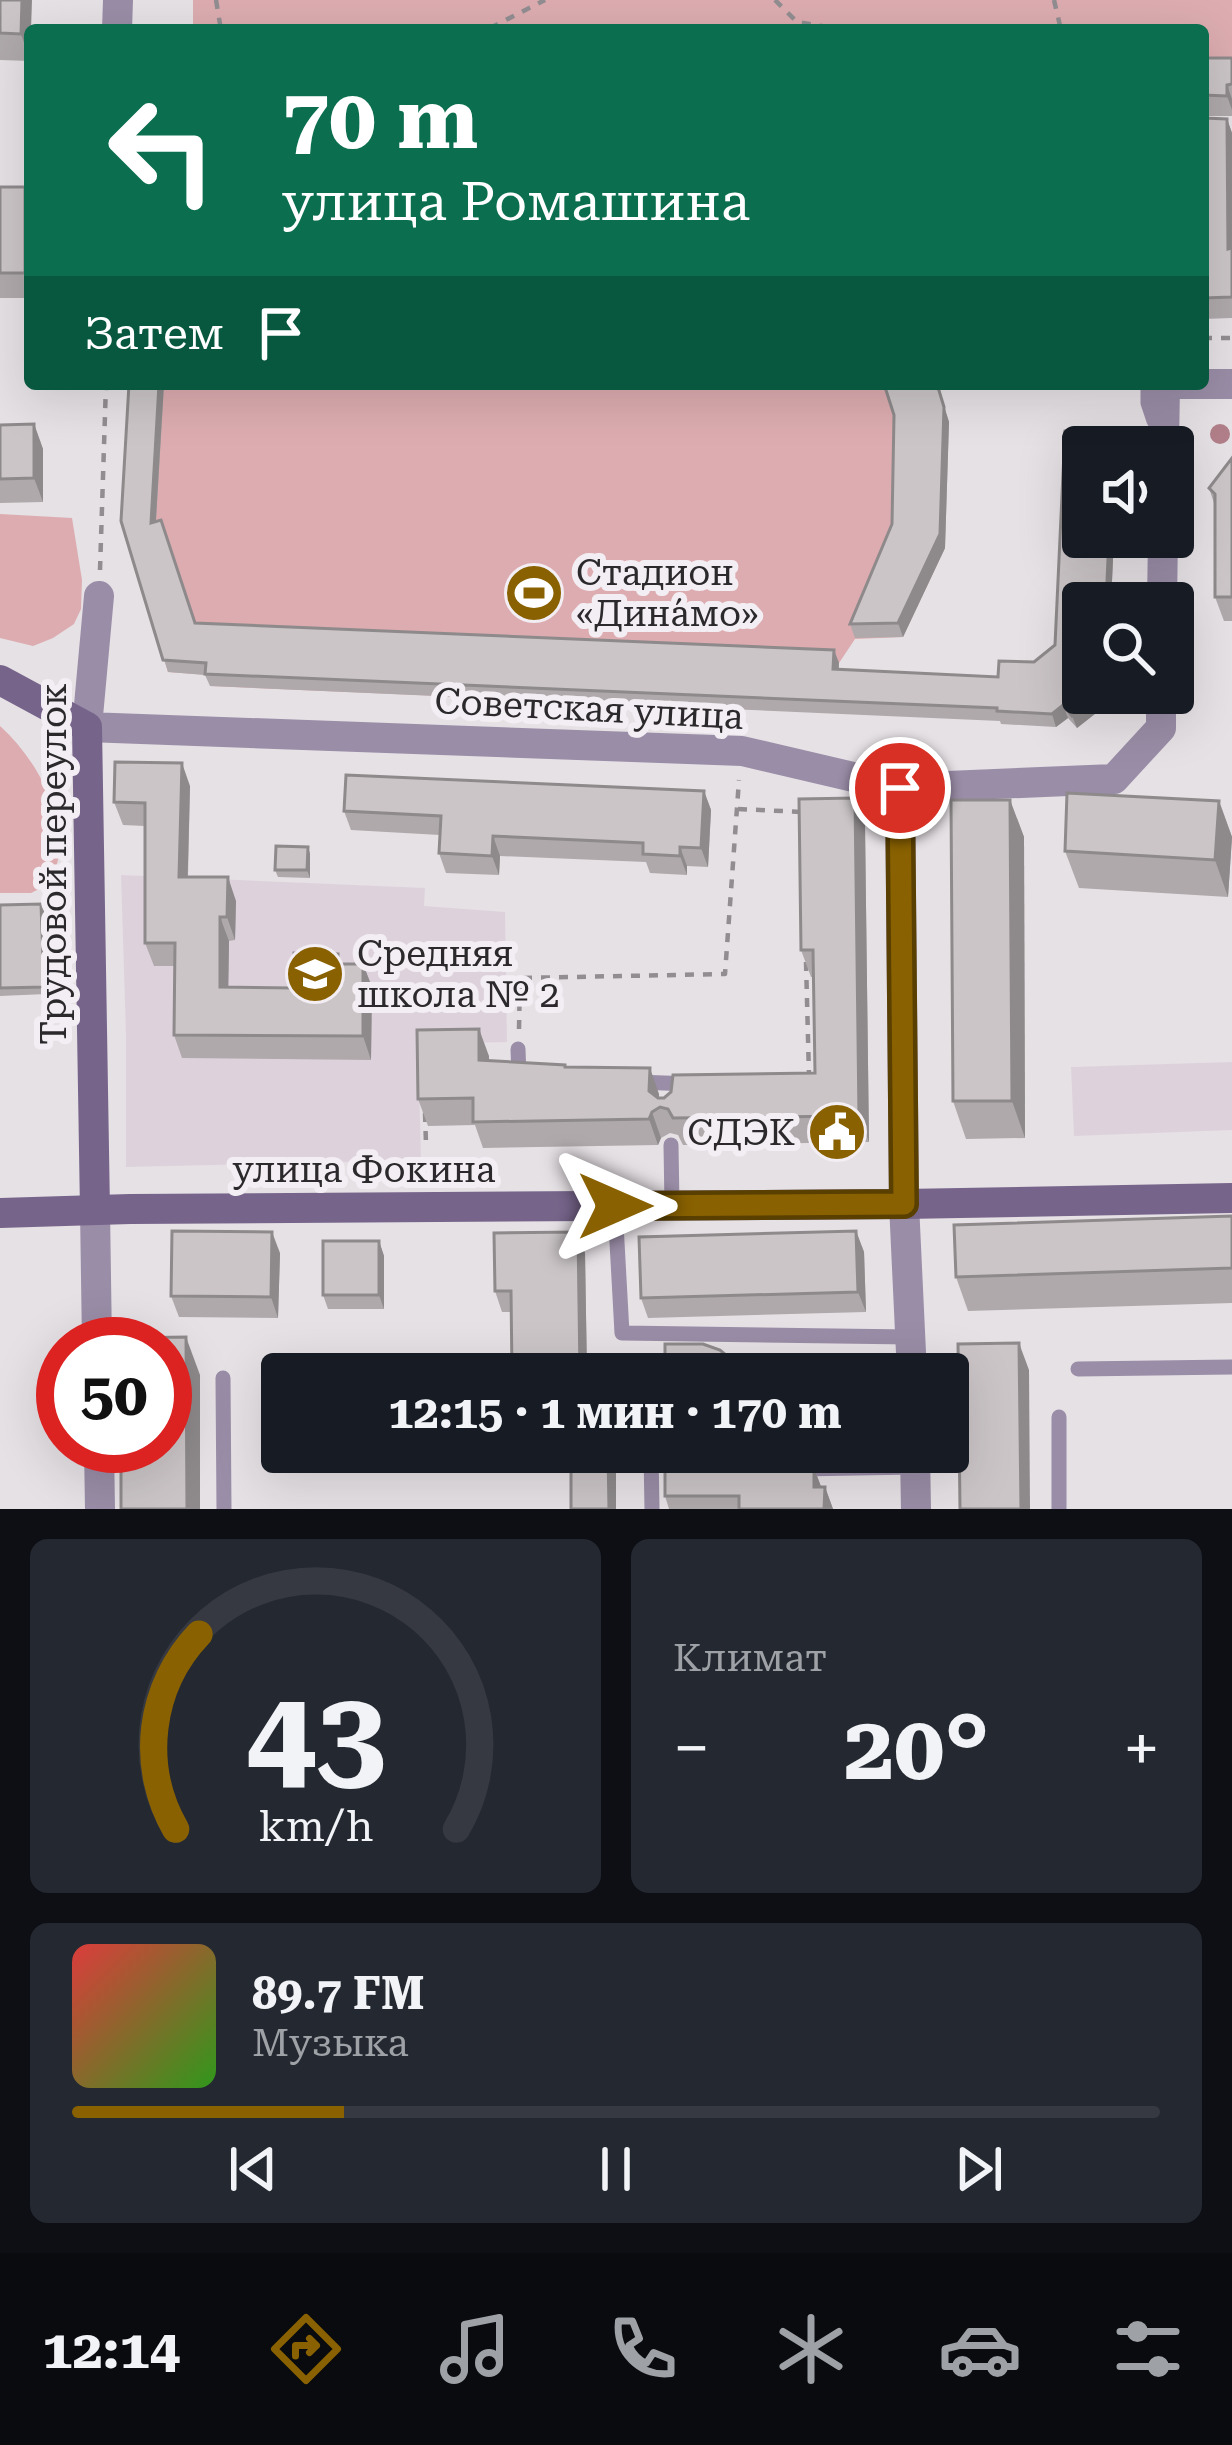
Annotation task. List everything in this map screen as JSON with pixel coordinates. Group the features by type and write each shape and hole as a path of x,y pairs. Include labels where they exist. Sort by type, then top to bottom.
{"main road":[{"name":"Советская улица","path":"0,680 87,727"},
{"name":"Трудовой переулок","path":"87,727 94,1210"},
{"name":"улица Фокина","path":"0,1213 1232,1198"}],"street":[{"path":"1164,426 1165,390"},
{"name":"Трудовой переулок","path":"87,727 99,596"},
{"name":"Советская улица","path":"87,727 742,751 900,788 1114,779 1161,728 1161,714"},
{"path":"900,788 904,1204 910,1353"},
{"name":"Трудовой переулок","path":"94,1210 96,1317"},
{"path":"99,1473 100,1509"},
{"path":"916,1473 916,1509"}],"lane":[{"path":"1148,390 1156,426"},
{"path":"518,1049 519,1078 541,1078"},
{"path":"628,1082 671,1090 717,1084"},
{"path":"670,1145 672,1205"},
{"path":"615,1206 622,1333 910,1337"},
{"path":"1078,1369 1232,1367"},
{"path":"223,1378 224,1509"},
{"path":"1059,1418 1060,1509"},
{"path":"651,1473 652,1509"}],"path":[{"path":"502,24 545,0"},
{"path":"775,0 797,22 810,24"},
{"path":"99,596 106,390"},
{"path":"518,1049 520,978 725,974 742,751"},
{"path":"736,809 803,811"},
{"path":"806,950 809,1088"},
{"path":"425,1096 426,1144"}],"shaded area":[{"path":"193,0 1232,0 1232,70 1209,71 1209,24 193,24"},
{"name":"Стадион «Дина́мо»","path":"134,390 937,390 945,548 903,637 855,639 839,663 836,713 210,686 209,675 168,672 125,534"},
{"path":"0,514 72,518 82,580 81,609 74,624 33,646 0,638"},
{"path":"0,726 35,768 56,819 59,855 51,883 31,893 0,893"},
{"name":"Средняя школа № 2","path":"121,875 425,888 424,906 505,912 507,1042 418,1044 421,1160 126,1167"},
{"path":"1232,1062 1232,1130 1074,1136 1071,1067"}],"building":[{"path":"0,0 22,0 21,34 0,33"},
{"path":"1209,58 1232,58 1227,96 1209,95"},
{"path":"1209,118 1227,119 1232,297 1209,298"},
{"path":"0,187 24,187 24,273 0,273"},
{"path":"129,390 159,390 151,523 161,520 195,623 834,650 833,669 998,677 999,661 1034,662 1055,645 1062,495 1062,558 1108,558 1107,582 1062,582 1062,706 1052,714 205,674 206,663 163,660 121,521"},
{"path":"886,390 939,390 944,407 940,534 898,623 850,624 892,524 894,415"},
{"path":"34,424 34,478 0,479 0,425"},
{"path":"1232,458 1232,597 1215,597 1215,494 1209,488"},
{"path":"115,762 182,763 179,877 228,877 227,917 220,917 220,987 294,988 294,953 338,954 338,964 363,964 363,1036 174,1035 175,943 145,943 145,803 114,802"},
{"path":"346,775 704,791 701,848 680,847 680,856 643,854 643,843 493,836 492,856 439,853 441,816 344,811"},
{"path":"1067,793 1219,801 1215,860 1065,851"},
{"path":"855,798 859,1116 673,1118 668,1109 660,1107 649,1119 473,1122 473,1098 418,1099 417,1030 479,1029 479,1060 650,1068 649,1091 658,1098 671,1092 673,1075 815,1073 813,950 801,950 799,799"},
{"path":"951,800 1010,800 1012,1101 953,1101"},
{"path":"276,846 308,847 307,870 275,870"},
{"path":"41,904 44,987 0,988 0,905"},
{"path":"1232,1216 1232,1268 956,1277 954,1225"},
{"path":"172,1231 272,1232 271,1297 171,1296"},
{"path":"856,1231 858,1292 641,1298 639,1237"},
{"path":"578,1232 580,1353 512,1353 511,1291 495,1291 494,1233"},
{"path":"323,1241 379,1241 379,1295 323,1295"},
{"path":"1019,1343 1021,1509 960,1509 960,1473 969,1473 969,1353 958,1353 958,1344"},
{"path":"665,1344 703,1344 724,1353 665,1353"},
{"path":"121,1473 187,1473 187,1509 121,1509"},
{"path":"571,1473 608,1473 609,1509 571,1509"},
{"path":"665,1473 814,1473 814,1487 825,1487 824,1509 739,1509 739,1496 665,1496"}],"place":[{"name":"Стадион «Дина́мо»","path":"534,593"},
{"name":"Средняя школа № 2","path":"315,974"},
{"name":"СДЭК","path":"837,1132"}],"route":[{"path":"615,1206 904,1204 900,788"}]}
